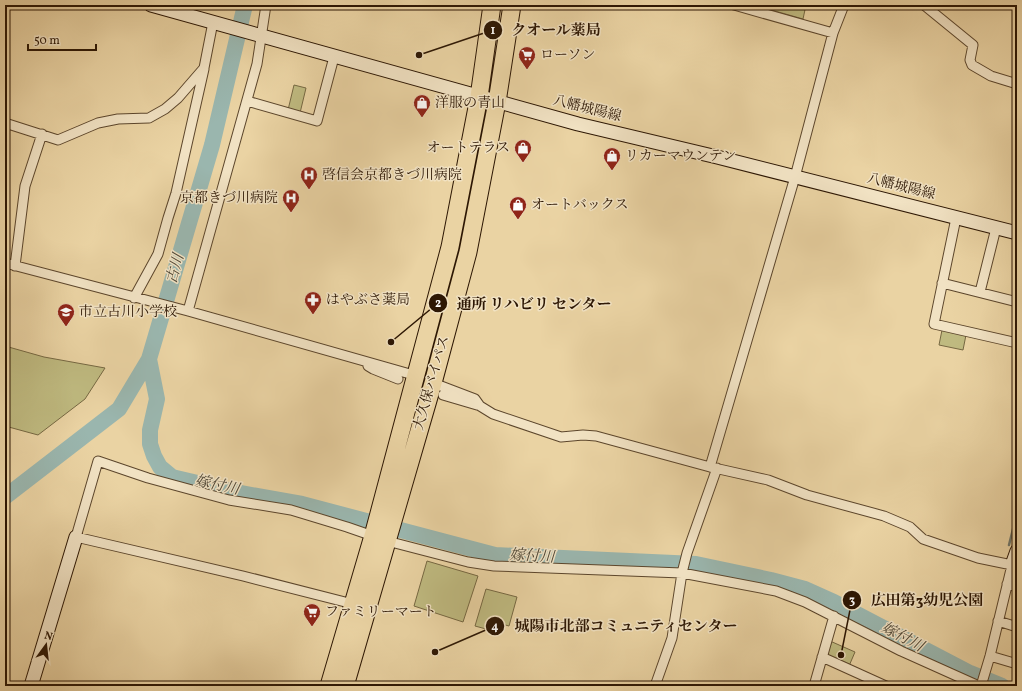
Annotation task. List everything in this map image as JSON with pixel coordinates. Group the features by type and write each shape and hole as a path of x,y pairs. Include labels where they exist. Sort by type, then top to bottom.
{"highway":[{"name":"大久保バイパス","path":"345,686 417,376 450,247 479,97 492,5"},
{"name":"大久保バイパス","path":"329,686 353,604 438,389 468,252 497,102 512,5"}],"main road":[{"name":"八幡城陽線","path":"151,5 578,124 717,157 1017,234"},
{"path":"31,686 76,537"}],"street":[{"path":"188,312 257,64 259,35 266,5"},
{"path":"734,5 833,33"},
{"path":"655,686 672,638 682,573 687,553 714,468 795,177 833,33 844,5"},
{"path":"924,5 973,45 970,60 972,65 991,76 1017,84"},
{"path":"137,299 158,254 176,193 204,68 216,23"},
{"path":"247,101 317,121 334,57"},
{"path":"5,123 58,140 98,124 118,119 149,118 178,98 204,68"},
{"path":"15,266 25,186 42,134"},
{"path":"956,218 934,324 1017,343"},
{"path":"980,292 996,228"},
{"path":"5,263 417,376"},
{"path":"942,283 1017,302"},
{"path":"359,359 373,369 398,379"},
{"path":"438,389 475,399 480,406"},
{"path":"353,604 243,576 76,537 98,461 163,482 228,500 291,510 347,527 382,530 468,562 494,566 682,573 776,591 805,602 901,651 981,685 986,672 1007,584 1016,556 978,558 923,539 910,527 884,516 807,495 768,480 714,468 596,436 583,435 561,437 493,414 480,406 438,389"},
{"path":"1007,584 1017,587"},
{"path":"814,686 834,616"},
{"path":"998,622 1017,627"},
{"path":"990,656 1017,664"},
{"path":"822,657 886,686"}],"shaded area":[{"path":"754,5 806,5 803,19"},
{"path":"294,85 306,88 300,113 288,110"},
{"path":"942,330 966,335 963,350 939,345"},
{"path":"5,346 44,357 105,368 85,399 38,435 5,426"},
{"path":"427,561 478,576 463,622 414,606"},
{"path":"486,589 517,597 509,626 488,620 486,629 475,626"},
{"path":"830,641 855,652 849,666 830,658 827,650"}],"waterway":[{"name":"古川","path":"5,497 119,409 149,359 212,145 245,5"},
{"path":"724,5 732,7"},
{"name":"嫁付川","path":"149,359 157,399 150,430 150,444 160,467 172,477 240,493 302,504 495,555 696,564 771,580 805,589 834,602 970,673 1002,686"},
{"path":"1009,545 1017,513"}],"place":[{"name":"クオール薬局","path":"419,55"},
{"name":"ローソン","path":"527,70"},
{"name":"洋服の青山","path":"422,118"},
{"name":"オートテラス","path":"523,163"},
{"name":"リカーマウンテン","path":"612,171"},
{"name":"啓信会京都きづ川病院","path":"309,190"},
{"name":"京都きづ川病院","path":"291,213"},
{"name":"オートバックス","path":"518,220"},
{"name":"はやぶさ薬局","path":"313,315"},
{"name":"市立古川小学校","path":"66,327"},
{"name":"通所 リハビリ センター","path":"391,342"},
{"name":"ファミリーマート","path":"312,627"},
{"name":"城陽市北部コミュニティセンター","path":"435,652"},
{"name":"広田第3幼児公園","path":"841,655"}]}
